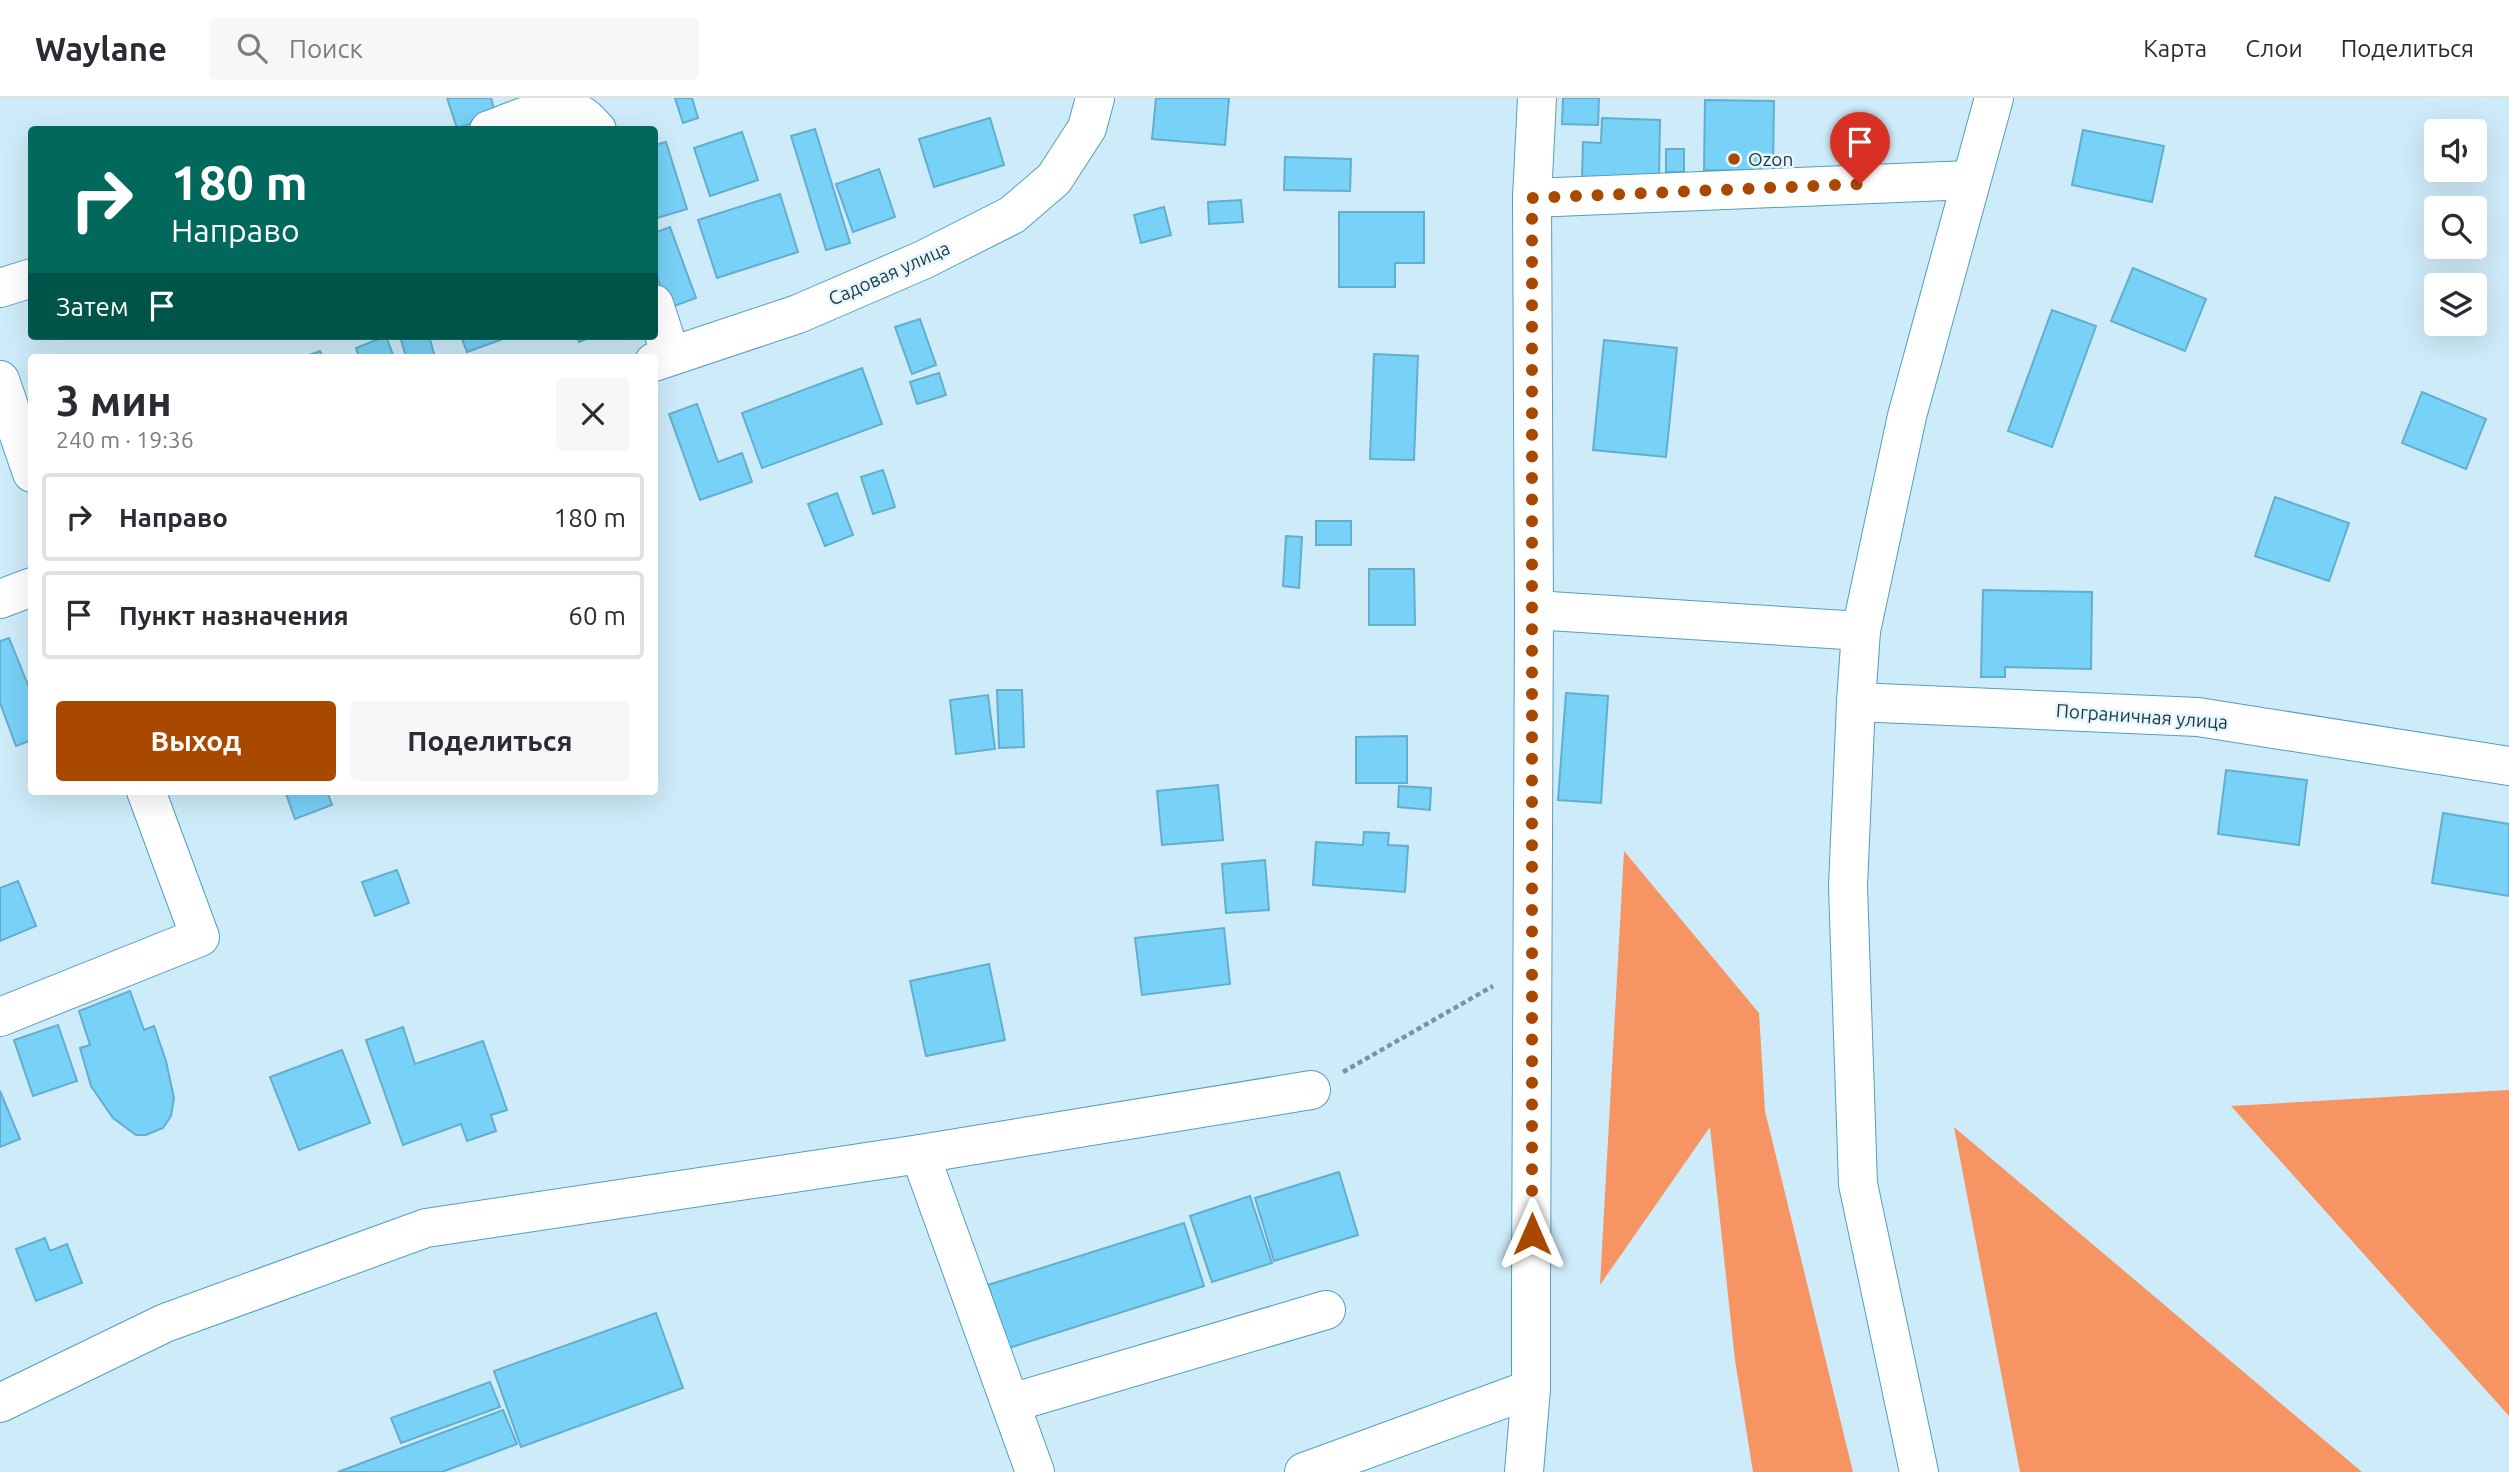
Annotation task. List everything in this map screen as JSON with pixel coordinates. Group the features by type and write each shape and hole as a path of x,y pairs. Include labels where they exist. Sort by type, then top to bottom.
{"street":[{"path":"1524,1472 1531,1390 1534,962 1532,198 1536,98"},
{"path":"1919,1472 1858,1184 1849,886 1856,702 1861,631 1907,416 1994,98"},
{"path":"501,126 538,113 559,110 580,114 593,126"},
{"name":"Садовая улица","path":"663,359 798,314 923,260 1012,215 1054,179 1091,113"},
{"path":"1532,198 1970,180"},
{"path":"0,288 28,279"},
{"path":"658,328 663,359"},
{"path":"0,380 28,461"},
{"path":"0,599 28,588"},
{"path":"1534,610 1861,631"},
{"name":"Пограничная улица","path":"1856,702 2198,717 2509,766"},
{"path":"0,1017 200,937 147,795"},
{"path":"0,1403 165,1324 426,1228 920,1154 1311,1090"},
{"path":"920,1154 1035,1472"},
{"path":"1011,1403 1325,1310"},
{"path":"1304,1472 1531,1390"}],"path":[{"path":"1311,1090 1534,962"}],"shaded area":[{"path":"1624,851 1759,1013 1765,1111 1853,1472 1753,1472 1735,1360 1710,1127 1600,1285"},
{"path":"2509,1090 2509,1416 2231,1106"},
{"path":"1954,1127 2362,1472 2020,1472"}],"building":[{"path":"447,98 491,98 496,116 456,126"},
{"path":"675,98 692,98 698,118 683,123"},
{"path":"1156,98 1229,98 1225,145 1152,139"},
{"path":"1563,98 1599,98 1598,125 1562,124"},
{"path":"1705,100 1774,101 1773,171 1704,170"},
{"path":"990,118 1004,165 934,187 919,139"},
{"path":"1602,118 1660,120 1659,181 1582,178 1583,142 1601,143"},
{"path":"815,129 850,243 826,250 791,136"},
{"path":"2083,130 2164,146 2152,202 2072,185"},
{"path":"742,132 758,180 710,196 694,148"},
{"path":"666,142 687,209 658,218 658,144"},
{"path":"1666,149 1684,149 1684,172 1666,172"},
{"path":"1285,157 1351,159 1350,191 1284,190"},
{"path":"879,169 895,217 853,232 836,184"},
{"path":"780,194 798,252 717,278 698,220"},
{"path":"1241,200 1243,222 1209,224 1208,202"},
{"path":"1164,207 1171,235 1141,243 1134,215"},
{"path":"1339,212 1424,212 1424,263 1395,263 1395,287 1339,287"},
{"path":"670,227 696,298 669,308 658,279 658,232"},
{"path":"2133,268 2206,299 2185,351 2111,321"},
{"path":"2052,310 2096,326 2052,447 2008,431"},
{"path":"920,319 936,365 912,374 895,327"},
{"path":"376,340 387,340 393,354 358,354 356,348"},
{"path":"401,340 430,340 434,354 405,354"},
{"path":"462,340 500,340 467,352"},
{"path":"1604,340 1677,348 1666,457 1593,450"},
{"path":"1374,354 1418,356 1414,460 1370,459"},
{"path":"862,368 882,424 762,468 742,413"},
{"path":"939,373 946,395 917,404 910,382"},
{"path":"2422,392 2486,419 2466,469 2402,443"},
{"path":"697,404 718,462 742,453 752,482 700,500 669,414"},
{"path":"883,470 895,507 873,514 861,477"},
{"path":"837,493 853,535 825,546 808,504"},
{"path":"2275,497 2349,523 2329,581 2255,556"},
{"path":"1316,521 1351,521 1351,545 1316,545"},
{"path":"1286,536 1302,537 1299,588 1283,586"},
{"path":"1369,569 1414,569 1415,625 1369,625"},
{"path":"1983,590 2092,592 2091,669 2005,667 2005,677 1981,677"},
{"path":"9,638 28,685 28,742 16,746 0,703 0,641"},
{"path":"997,690 1022,690 1024,747 999,748"},
{"path":"1566,693 1608,696 1601,803 1558,800"},
{"path":"988,695 995,749 956,754 950,700"},
{"path":"1407,736 1407,783 1356,783 1356,737"},
{"path":"2226,770 2307,780 2299,845 2218,834"},
{"path":"1218,785 1223,840 1162,845 1157,791"},
{"path":"1399,786 1431,788 1430,810 1398,807"},
{"path":"286,795 328,795 332,805 295,819"},
{"path":"2443,813 2509,824 2509,896 2432,883"},
{"path":"1364,832 1389,833 1388,845 1408,846 1405,892 1313,885 1316,842 1363,845"},
{"path":"1265,860 1269,910 1226,913 1222,864"},
{"path":"397,870 409,903 375,916 362,882"},
{"path":"18,881 36,926 0,941 0,888"},
{"path":"1224,928 1230,984 1142,995 1135,938"},
{"path":"989,964 1005,1040 926,1056 910,981"},
{"path":"130,991 144,1030 154,1026 166,1061 174,1098 171,1116 163,1128 146,1135 136,1135 113,1118 91,1086 80,1048 90,1045 79,1011"},
{"path":"58,1025 77,1081 33,1096 14,1040"},
{"path":"403,1027 415,1064 483,1041 507,1110 491,1115 496,1131 467,1141 461,1124 403,1145 366,1040"},
{"path":"342,1050 370,1123 299,1150 270,1077"},
{"path":"0,1091 20,1139 0,1147"},
{"path":"1339,1172 1358,1235 1274,1261 1255,1198"},
{"path":"1250,1196 1272,1263 1212,1282 1190,1216"},
{"path":"1184,1223 1204,1286 1009,1348 988,1285"},
{"path":"45,1238 50,1251 67,1244 82,1283 36,1301 16,1249"},
{"path":"656,1313 683,1388 521,1447 494,1371"},
{"path":"490,1382 500,1407 401,1443 391,1418"},
{"path":"503,1410 517,1444 442,1472 338,1472"}],"place":[{"name":"Ozon","path":"1734,159"}],"route":[{"path":"1532,1234 1532,198 1860,184"}]}
